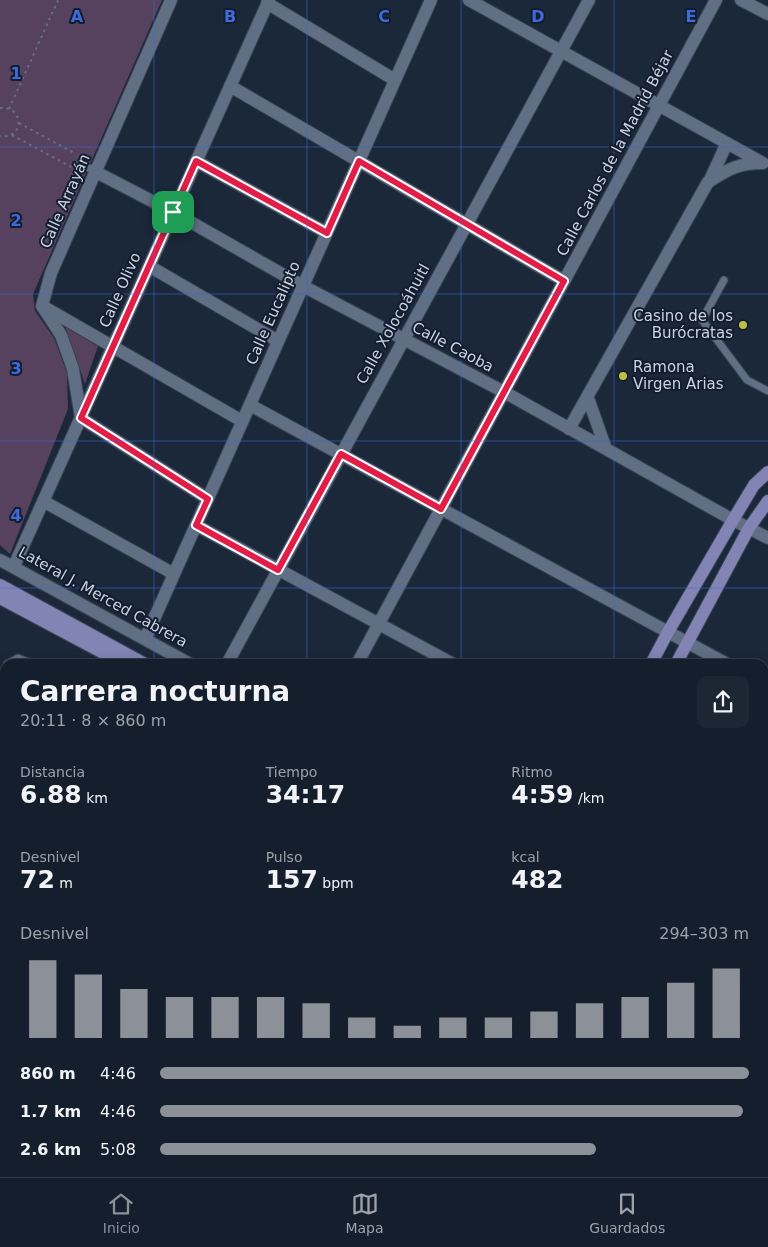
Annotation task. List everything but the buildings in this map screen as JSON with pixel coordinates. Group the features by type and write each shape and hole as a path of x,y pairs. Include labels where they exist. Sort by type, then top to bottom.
{"main road":[{"path":"654,659 754,485 768,472"},
{"path":"679,659 749,528 768,501"},
{"path":"0,585 136,659"},
{"path":"0,598 115,659"}],"street":[{"name":"Calle Arrayán","path":"42,306 51,273 171,0"},
{"name":"Calle Eucalipto","path":"145,638 431,0"},
{"path":"469,0 766,165"},
{"name":"Calle Xolocoáhuitl","path":"230,659 589,0"},
{"name":"Calle Carlos de la Madrid Béjar","path":"360,659 716,0"},
{"path":"741,0 768,14"},
{"path":"268,1 395,80"},
{"name":"Calle Olivo","path":"14,566 268,1"},
{"path":"230,86 564,281"},
{"path":"569,429 708,182 727,143"},
{"path":"196,161 327,233"},
{"path":"708,182 744,163 766,165"},
{"name":"Calle Caoba","path":"96,172 173,212 303,286 504,392 768,538"},
{"path":"149,266 278,342"},
{"path":"42,306 242,421"},
{"path":"42,306 60,335 73,369 81,418 208,499"},
{"path":"588,398 606,449"},
{"path":"250,405 718,659"},
{"path":"43,501 174,574"},
{"path":"196,525 444,659"},
{"name":"Lateral J. Merced Cabrera","path":"0,560 181,659"}],"lane":[{"path":"80,164 96,172"},
{"path":"724,280 702,320 747,380 768,391"}],"path":[{"path":"9,108 58,0"},
{"path":"0,108 9,108 16,114 18,128 12,135"},
{"path":"0,136 12,135 76,169 80,164 83,158 18,123"}],"shaded area":[{"path":"0,0 162,0 33,294 35,311 54,338 67,373 68,409 10,554 0,545"},
{"path":"65,327 98,346 85,384"}],"place":[{"name":"Casino de los Burócratas","path":"743,325"},
{"name":"Ramona Virgen Arias","path":"623,376"}],"route":[{"path":"196,161 327,233 359,161 564,281 441,509 341,454 278,570 196,525 208,499 81,418 173,212 196,161"}]}
